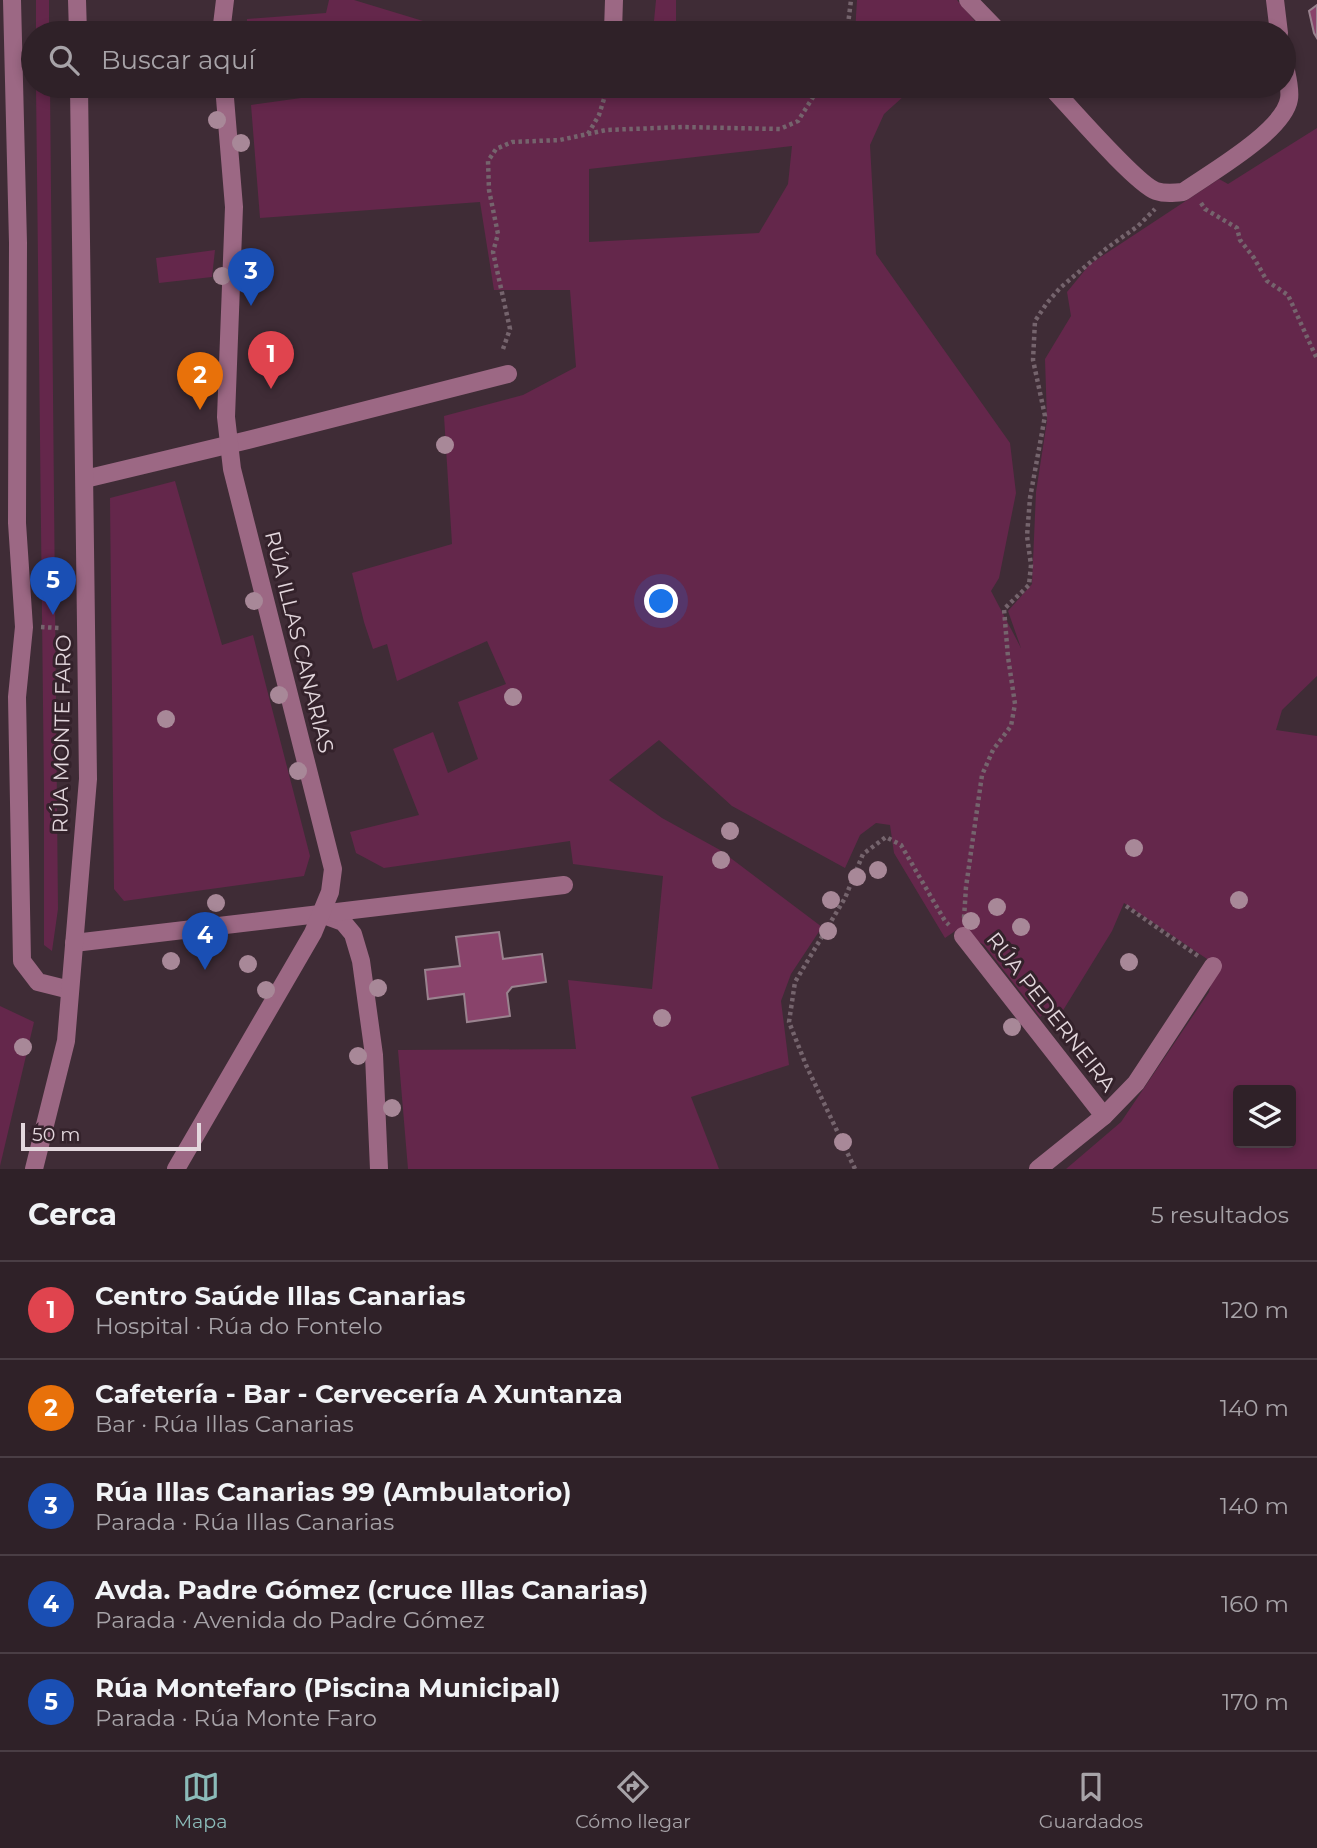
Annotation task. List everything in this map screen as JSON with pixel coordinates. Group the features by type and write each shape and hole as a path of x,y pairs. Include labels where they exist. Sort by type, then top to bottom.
{"street":[{"path":"12,0 18,243 17,523 23,627 17,697 22,961 38,982 70,989"},
{"path":"77,0 78,21"},
{"path":"222,21 225,0"},
{"path":"613,21 614,0"},
{"path":"968,0 988,21"},
{"path":"1275,0 1278,21"},
{"name":"RÚA MONTE FARO","path":"34,1169 66,1041 88,779 79,98"},
{"name":"RÚA ILLAS CANARIAS","path":"176,1169 313,933 330,892 333,869 232,469 228,444 226,417 234,207 225,98"},
{"path":"1061,98 1135,175 1154,191 1182,191 1269,131 1284,112 1289,98"},
{"path":"85,479 508,374"},
{"path":"0,509 17,523"},
{"path":"0,706 17,697"},
{"path":"75,943 564,886"},
{"path":"353,934 364,922 389,906"},
{"path":"321,914 343,922 353,934 361,961 373,1055 379,1169"},
{"name":"RÚA PEDERNEIRA","path":"963,936 1104,1116"},
{"path":"1038,1169 1104,1116 1136,1083 1213,966"}],"path":[{"path":"848,21 851,0"},
{"path":"587,135 604,98"},
{"path":"503,349 510,329 493,251 498,234 489,190 488,161 496,149 512,142 560,140 606,130 682,127 780,129 798,121 812,98"},
{"path":"963,936 966,887 982,775 993,750 1011,726 1015,704 1004,609 1029,585 1031,565 1027,536 1030,498 1045,416 1033,360 1035,321 1060,288 1079,271 1182,191 1237,228 1240,240 1267,281 1288,296 1317,359"},
{"path":"41,627 59,628"},
{"path":"855,1169 806,1065 789,1022 795,982 845,898 863,853 886,837 901,845 945,921 963,936"},
{"path":"1126,906 1213,966"}],"shaded area":[{"path":"36,0 49,0 49,21 36,21"},
{"path":"329,0 354,0 423,21 247,21 326,13"},
{"path":"656,0 676,0 676,21 654,21"},
{"path":"857,0 957,0 975,21 856,21"},
{"path":"36,98 50,98 58,909 52,951 44,945"},
{"path":"301,98 902,98 884,114 870,145 876,254 1010,443 1016,493 999,578 991,591 1021,648 1008,611 1032,584 1036,492 1047,421 1045,359 1071,316 1067,292 1090,264 1219,179 1228,184 1317,128 1317,676 1282,710 1276,730 1317,736 1317,1169 1066,1169 1121,1122 1209,992 1216,965 1124,903 1112,931 1062,1012 1051,1007 1040,1017 984,945 958,929 945,938 894,853 890,825 876,823 860,835 845,868 732,806 659,740 609,780 662,818 720,850 822,927 791,974 781,1001 789,1065 691,1097 719,1169 408,1169 398,1050 576,1049 568,980 652,989 663,876 573,864 570,841 384,868 356,853 350,832 419,815 393,749 433,732 448,773 478,759 458,702 506,684 487,641 397,681 387,644 373,649 352,573 452,544 444,416 523,395 576,367 570,290 494,290 480,202 260,218 251,105","holes":["792,146 788,184 759,233 589,242 589,169"]},
{"path":"215,250 212,277 159,283 156,258"},
{"path":"175,481 222,645 253,635 310,856 304,876 124,901 114,889 110,498"},
{"path":"0,1006 34,1022 0,1166"}],"building":[{"path":"1317,5 1317,38 1309,11"},
{"path":"499,932 503,959 542,954 546,982 512,987 507,993 510,1016 467,1022 464,994 428,999 425,970 460,966 456,937"}],"place":[{"name":"Rúa Illas Canarias 99 (Ambulatorio)","path":"251,306"},
{"name":"Centro Saúde Illas Canarias","path":"271,389"},
{"name":"Cafetería - Bar - Cervecería A Xuntanza","path":"200,410"},
{"name":"Rúa Montefaro (Piscina Municipal)","path":"53,615"},
{"name":"Avda. Padre Gómez (cruce Illas Canarias)","path":"205,970"}]}
